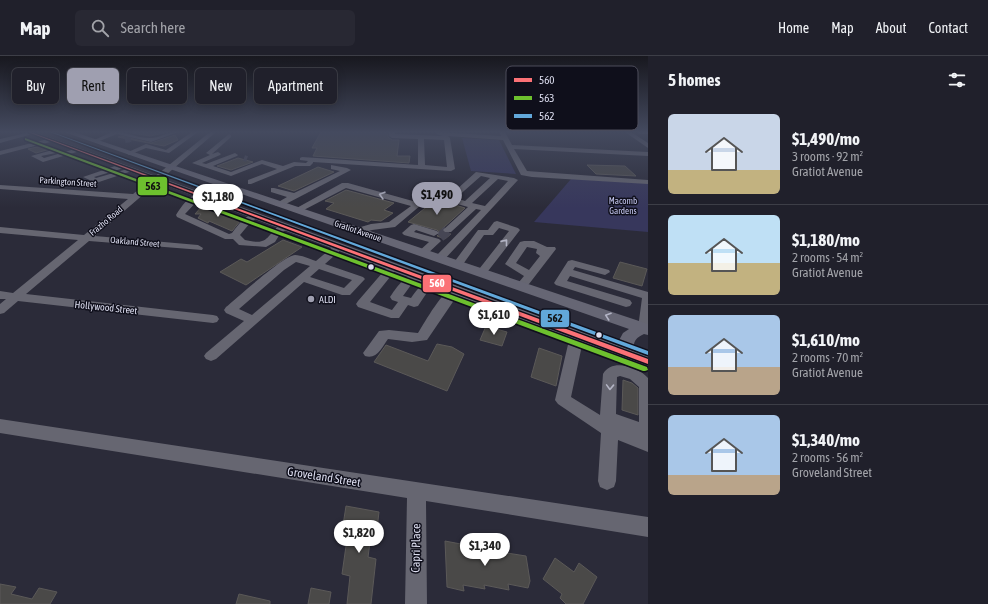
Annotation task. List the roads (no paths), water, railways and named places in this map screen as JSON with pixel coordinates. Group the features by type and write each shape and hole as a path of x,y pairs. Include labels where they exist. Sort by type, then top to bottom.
{"main road":[{"path":"99,158 648,362"},
{"name":"Gratiot Avenue","path":"144,158 481,273 526,281 646,329"},
{"path":"195,194 226,186"},
{"path":"214,201 217,197 222,195 245,192"},
{"path":"324,242 350,238 357,231"},
{"path":"393,267 394,261 400,256 422,253"},
{"path":"627,354 624,344 626,340 635,332 646,329"}],"street":[{"name":"Frazho Road","path":"0,310 181,158"},
{"path":"209,158 195,163 231,174 262,162"},
{"path":"205,166 241,158"},
{"path":"245,158 283,168"},
{"path":"422,158 422,167"},
{"path":"251,182 294,164 310,162 451,169 450,158"},
{"path":"516,158 523,171 528,174 648,182"},
{"path":"302,159 310,162"},
{"path":"299,170 310,162"},
{"path":"121,166 88,177 96,181 131,170"},
{"path":"279,204 347,170 332,166"},
{"path":"270,174 285,178"},
{"path":"439,259 514,180 479,174 450,199 486,209"},
{"path":"448,230 496,177"},
{"path":"297,210 344,185 417,205 392,225 371,227 357,231"},
{"name":"Parkington Street","path":"0,187 135,197"},
{"path":"274,190 294,196"},
{"path":"195,194 189,205 180,215 228,237 235,235 247,221 256,216"},
{"path":"457,264 481,232 490,232 497,224 515,230 481,273"},
{"path":"235,235 242,243 262,246 272,240 276,232 285,227"},
{"name":"Oakland Street","path":"0,230 198,248"},
{"path":"422,253 437,237"},
{"path":"527,240 552,247 544,254 526,281 510,264 524,244 534,244 543,248 544,254"},
{"path":"211,356 339,247"},
{"path":"253,320 230,310 280,268 295,258 359,279 346,293 302,278"},
{"path":"605,272 572,263 560,283 626,303"},
{"path":"393,267 362,304 395,315 405,300"},
{"path":"567,272 648,296 646,329"},
{"path":"416,276 407,283 396,297 414,303 424,289 433,282"},
{"path":"370,353 384,334 392,334 416,339 422,337 455,290"},
{"name":"Hollywood Street","path":"0,295 213,319"},
{"path":"577,336 563,400 648,445"},
{"path":"627,354 629,372"},
{"path":"606,481 610,374 617,371 629,372 644,382 646,386 648,430 609,424"},
{"name":"Groveland Street","path":"0,426 648,527"},
{"name":"Capri Place","path":"416,604 417,491"}],"tunnel":[{"path":"440,237 448,230"}],"place":[{"name":"ALDI","path":"311,299"}],"park label":[{"name":"Macomb Gardens","path":"623,206"}]}
